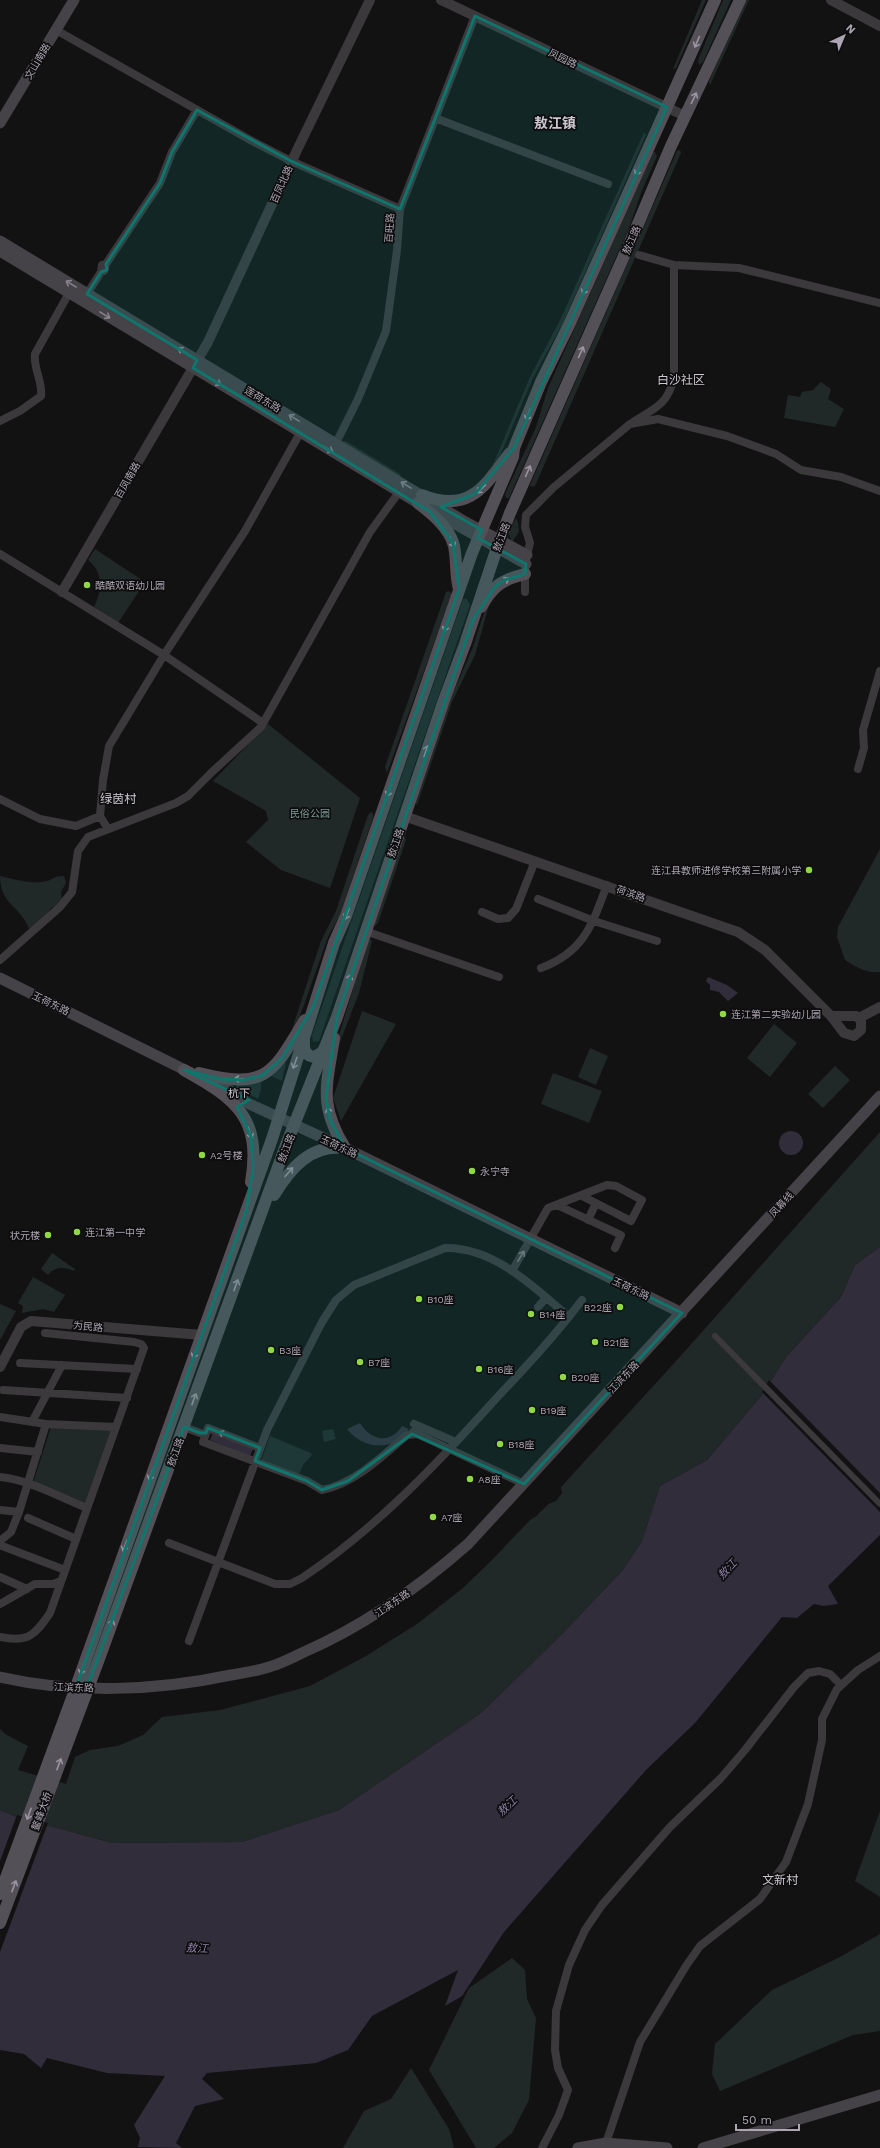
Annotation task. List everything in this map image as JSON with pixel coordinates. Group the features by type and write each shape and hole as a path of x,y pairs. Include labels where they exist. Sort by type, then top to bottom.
{"main road":[{"name":"文山南路","path":"0,123 74,0"},
{"name":"敖江路","path":"80,1693 202,1335 278,1118 334,943 346,916 459,589 480,534 513,457 514,448 541,382 569,325 715,0"},
{"name":"敖江路","path":"80,1693 184,1426 294,1125 337,1017 404,816 498,544 668,152 740,0"},
{"path":"687,65 706,73"},
{"path":"650,143 668,152"},
{"name":"莲荷东路","path":"0,241 87,294 300,432 399,492 420,499"},
{"name":"莲荷东路","path":"0,251 69,293 336,443 420,499 498,544 526,565"},
{"path":"420,499 447,502 469,498 486,485 514,448"},
{"path":"420,499 438,521 453,543 455,574 459,589 479,598"},
{"path":"473,620 495,588 526,565"},
{"name":"玉荷东路","path":"0,978 184,1070"},
{"path":"184,1070 220,1079 243,1080 257,1078 263,1075 282,1058 313,1007"},
{"path":"260,1217 286,1175 296,1164 315,1151 327,1148 345,1148 333,1126 326,1098 337,1017"},
{"path":"304,1040 303,1048 307,1054 313,1057 319,1055 324,1050"},
{"path":"184,1070 241,1105 254,1147 253,1169 246,1212"},
{"name":"凤幕线","path":"682,1313 880,1096"},
{"name":"玉荷东路","path":"241,1105 278,1118 345,1148 682,1313"},
{"name":"江滨东路","path":"0,1677 80,1693 153,1687 205,1680 270,1667 317,1646 373,1616 437,1570 468,1544 682,1313"},
{"name":"鳌峰大桥","path":"0,1894 80,1693"},
{"name":"鳌峰大桥","path":"0,1923 80,1693"},
{"path":"703,2148 880,2095"},
{"path":"578,2148 606,2143 667,2148"}],"street":[{"name":"百凤北路","path":"195,364 226,306 291,161 370,0"},
{"name":"凤园路","path":"441,0 685,116"},
{"path":"830,0 880,26"},
{"name":"百旺路","path":"336,443 358,399 386,331 397,250 400,209 474,16"},
{"path":"56,30 197,110 291,161 400,209"},
{"path":"87,294 101,272 100,268 106,264 160,183 172,152 197,110"},
{"path":"435,118 608,184"},
{"path":"639,255 674,264 738,268 880,303"},
{"path":"525,592 526,565 530,543 525,526 526,515 554,487 630,424 662,404 671,392 674,377 674,264"},
{"path":"0,421 20,412 40,396 42,391 34,362 35,354 69,293"},
{"name":"百凤南路","path":"62,592 195,364"},
{"path":"630,424 658,420 726,436 776,454 801,470 841,477 879,488"},
{"path":"108,829 100,816 103,780 110,746 164,655 245,531 300,432"},
{"path":"0,960 60,907 72,892 75,860 82,842 88,837 176,803 188,796 261,727 370,532 399,492"},
{"path":"0,554 164,655 263,723"},
{"path":"858,769 864,748 863,730 880,671"},
{"path":"0,799 40,819 76,826 100,816"},
{"name":"荷滨路","path":"404,816 607,885 744,934 765,950 831,1016 835,1024 850,1036 857,1035 861,1030 862,1024 859,1018"},
{"path":"482,912 498,919 508,918 516,909 535,861"},
{"path":"541,968 566,956 577,947 594,921 607,885"},
{"path":"538,899 594,921 657,941"},
{"path":"365,931 499,977"},
{"path":"831,1016 841,1017 853,1014 859,1018 880,1007"},
{"path":"512,1271 548,1208 607,1185 616,1186 642,1200 631,1221 582,1196"},
{"path":"588,1220 596,1203"},
{"path":"557,1205 621,1235 615,1248"},
{"path":"189,1641 275,1410 322,1322 336,1300 354,1285 445,1248 459,1248 472,1251 512,1271 569,1317"},
{"path":"538,1307 546,1298"},
{"path":"169,1543 275,1584 290,1584 302,1578 395,1505 569,1317 582,1300"},
{"name":"为民路","path":"0,1367 21,1327 31,1321 202,1335"},
{"path":"0,1637 15,1640 31,1637 50,1613 60,1581 144,1348 141,1344 45,1333"},
{"path":"715,1336 880,1504"},
{"path":"20,1363 137,1369"},
{"path":"32,1422 62,1365"},
{"path":"4,1390 46,1394 127,1398"},
{"path":"0,1416 46,1424 116,1427"},
{"path":"452,1444 468,1422"},
{"path":"46,1424 19,1512 11,1532 1,1544 65,1570"},
{"path":"184,1426 204,1434"},
{"path":"260,1448 208,1428 204,1434 203,1442 307,1480 322,1490 336,1487 348,1481 414,1429 452,1444 524,1484"},
{"path":"0,1448 38,1452"},
{"path":"0,1478 10,1478 28,1484 87,1508"},
{"path":"0,1510 19,1512"},
{"path":"28,1518 76,1539"},
{"path":"0,1577 27,1589"},
{"path":"1,1603 35,1584 53,1584 60,1581"},
{"path":"606,2143 640,2042 686,1966 700,1946 760,1899 786,1862 808,1804 822,1740 822,1719 837,1689 858,1670 880,1656"},
{"path":"542,2148 559,2115 568,2090 558,2068 555,2050 556,2011 569,1964 585,1930 602,1905 670,1827 721,1778 745,1750 794,1686 808,1673 820,1671 830,1674 837,1681"}],"highlighted area":[{"path":"475,16 667,107 514,448 475,494 441,507 482,530 478,538 526,564 525,574 505,580 495,587 473,620 337,1017 326,1098 330,1119 345,1148 682,1313 524,1484 412,1434 348,1481 322,1490 307,1481 255,1461 260,1448 208,1428 206,1433 200,1433 184,1427 87,1688 76,1687 246,1211 253,1169 251,1137 237,1107 249,1100 184,1070 220,1079 243,1080 263,1075 282,1058 313,1007 459,589 453,543 430,512 193,368 197,360 87,294 101,272 107,270 106,264 160,183 172,152 197,110 291,161 400,209"}],"green space":[{"path":"702,0 706,0 676,68 673,69"},
{"path":"723,0 731,0 703,62 699,65 698,60"},
{"path":"745,0 749,0 710,85 709,81"},
{"path":"644,132 646,135 563,323 533,378 494,470 491,469 530,377 561,318"},
{"path":"680,150 681,153 535,486 531,487 530,485 677,151"},
{"path":"653,152 655,152 657,156 641,193 629,228 509,498 506,498 505,494 536,427 548,388"},
{"path":"821,382 831,389 828,399 844,409 835,427 784,418 788,395 800,397 802,392 813,390"},
{"path":"343,441 346,441 400,474 401,478 344,444"},
{"path":"516,518 519,532 512,542 508,533"},
{"path":"95,549 145,582 118,623 94,607 99,595 100,582 97,571 88,560"},
{"path":"449,591 452,594 387,773 385,767 446,592"},
{"path":"463,599 467,599 470,605 319,1041 313,1042 312,1035"},
{"path":"490,602 475,655 452,702 417,805 415,802 449,702 473,647 487,603"},
{"name":"民俗公园","path":"268,724 360,798 330,888 281,870 246,842 268,820 266,811 213,781"},
{"path":"371,812 373,814 373,818 340,915 328,937 295,1030 293,1031 292,1029 321,941 336,911 368,815"},
{"path":"405,837 406,840 378,923 375,926 374,925 402,838"},
{"path":"880,849 880,972 871,972 845,960 837,937 838,927"},
{"path":"0,876 24,881 42,882 64,876 66,883 61,892 62,902 50,909 48,915 34,928 29,929 21,915 3,893"},
{"path":"370,939 372,941 359,993 338,1047 336,1045 368,940"},
{"path":"362,1011 396,1024 341,1121 333,1098"},
{"path":"774,1024 797,1043 770,1077 747,1058"},
{"path":"590,1048 608,1056 596,1085 578,1077"},
{"path":"282,1062 286,1063 282,1081 269,1075"},
{"path":"835,1066 850,1080 823,1108 808,1094"},
{"path":"553,1073 602,1091 589,1123 541,1104"},
{"path":"261,1080 261,1090 258,1099 236,1087 237,1084"},
{"path":"880,1132 880,1247 855,1265 841,1297 786,1357 762,1395 707,1460 660,1486 642,1541 622,1571 562,1634 481,1713 339,1810 242,1842 112,1843 14,1816 0,1810 0,1729 5,1734 28,1746 18,1770 66,1784 75,1757 90,1750 118,1746 143,1735 162,1717 220,1710 310,1686 366,1656 417,1624 463,1588 530,1520 549,1504 556,1501 562,1493 561,1487 677,1360"},
{"path":"52,1253 75,1269 74,1271 60,1268 54,1270 48,1275 41,1269"},
{"path":"33,1277 65,1295 54,1312 43,1309 22,1313 23,1306 18,1303"},
{"path":"0,1304 16,1311 0,1340"},
{"path":"51,1427 111,1429 84,1505 33,1483"},
{"path":"333,1429 336,1439 324,1442 322,1431"},
{"path":"270,1436 311,1453 312,1455 303,1465 299,1475 261,1461"},
{"path":"880,1811 880,1897 855,1881"},
{"path":"880,1934 880,2031 853,2035 720,2091 712,2074 715,2044 772,1990 838,1958"},
{"path":"512,1958 525,1970 527,1999 536,2018 529,2100 512,2133 494,2148 476,2148 429,2070 469,1988"},
{"path":"411,2068 449,2129 454,2148 343,2148 364,2111 391,2099"}],"water":[{"path":"708,977 727,985 738,993 728,1001 719,992 710,990 710,985 706,981"},
{"path":"791,1131 799,1135 803,1143 799,1151 791,1155 783,1151 779,1143 783,1135"},
{"name":"敖江","path":"880,1247 880,1535 828,1586 838,1604 824,1606 814,1604 797,1618 782,1617 695,1723 646,1770 504,1932 462,1996 445,2006 458,1970 372,2016 348,2050 316,2063 207,2073 202,2079 224,2099 195,2106 176,2143 182,2148 138,2147 140,2138 134,2125 165,2076 107,2073 47,2058 41,2068 24,2054 0,2050 0,1810 14,1816 112,1843 242,1842 339,1810 481,1713 562,1634 622,1571 642,1541 660,1486 707,1460 762,1395 786,1357 841,1297 855,1265"},
{"path":"360,1423 369,1433 380,1438 392,1436 402,1426 409,1429 403,1437 395,1442 378,1446 361,1441 353,1436 347,1429"},
{"path":"213,1433 253,1449 250,1456 210,1440"}],"pier":[{"path":"769,1380 880,1493 880,1512 762,1392"},
{"path":"17,1815 48,1823 0,1952 0,1861"}],"place":[{"name":"酷酷双语幼儿园","path":"87,585"},
{"name":"连江县教师进修学校第三附属小学","path":"809,870"},
{"name":"连江第二实验幼儿园","path":"723,1014"},
{"name":"A2号楼","path":"202,1155"},
{"name":"永宁寺","path":"472,1171"},
{"name":"连江第一中学","path":"77,1232"},
{"name":"状元楼","path":"48,1235"},
{"name":"B10座","path":"419,1299"},
{"name":"B22座","path":"620,1307"},
{"name":"B14座","path":"531,1314"},
{"name":"B21座","path":"595,1342"},
{"name":"B3座","path":"271,1350"},
{"name":"B7座","path":"360,1362"},
{"name":"B16座","path":"479,1369"},
{"name":"B20座","path":"563,1377"},
{"name":"B19座","path":"532,1410"},
{"name":"B18座","path":"500,1444"},
{"name":"A8座","path":"470,1479"},
{"name":"A7座","path":"433,1517"}],"district":[{"name":"敖江镇","path":"555,123"},
{"name":"白沙社区","path":"681,380"},
{"name":"绿茵村","path":"118,799"},
{"name":"杭下","path":"239,1093"},
{"name":"文新村","path":"780,1880"}]}
